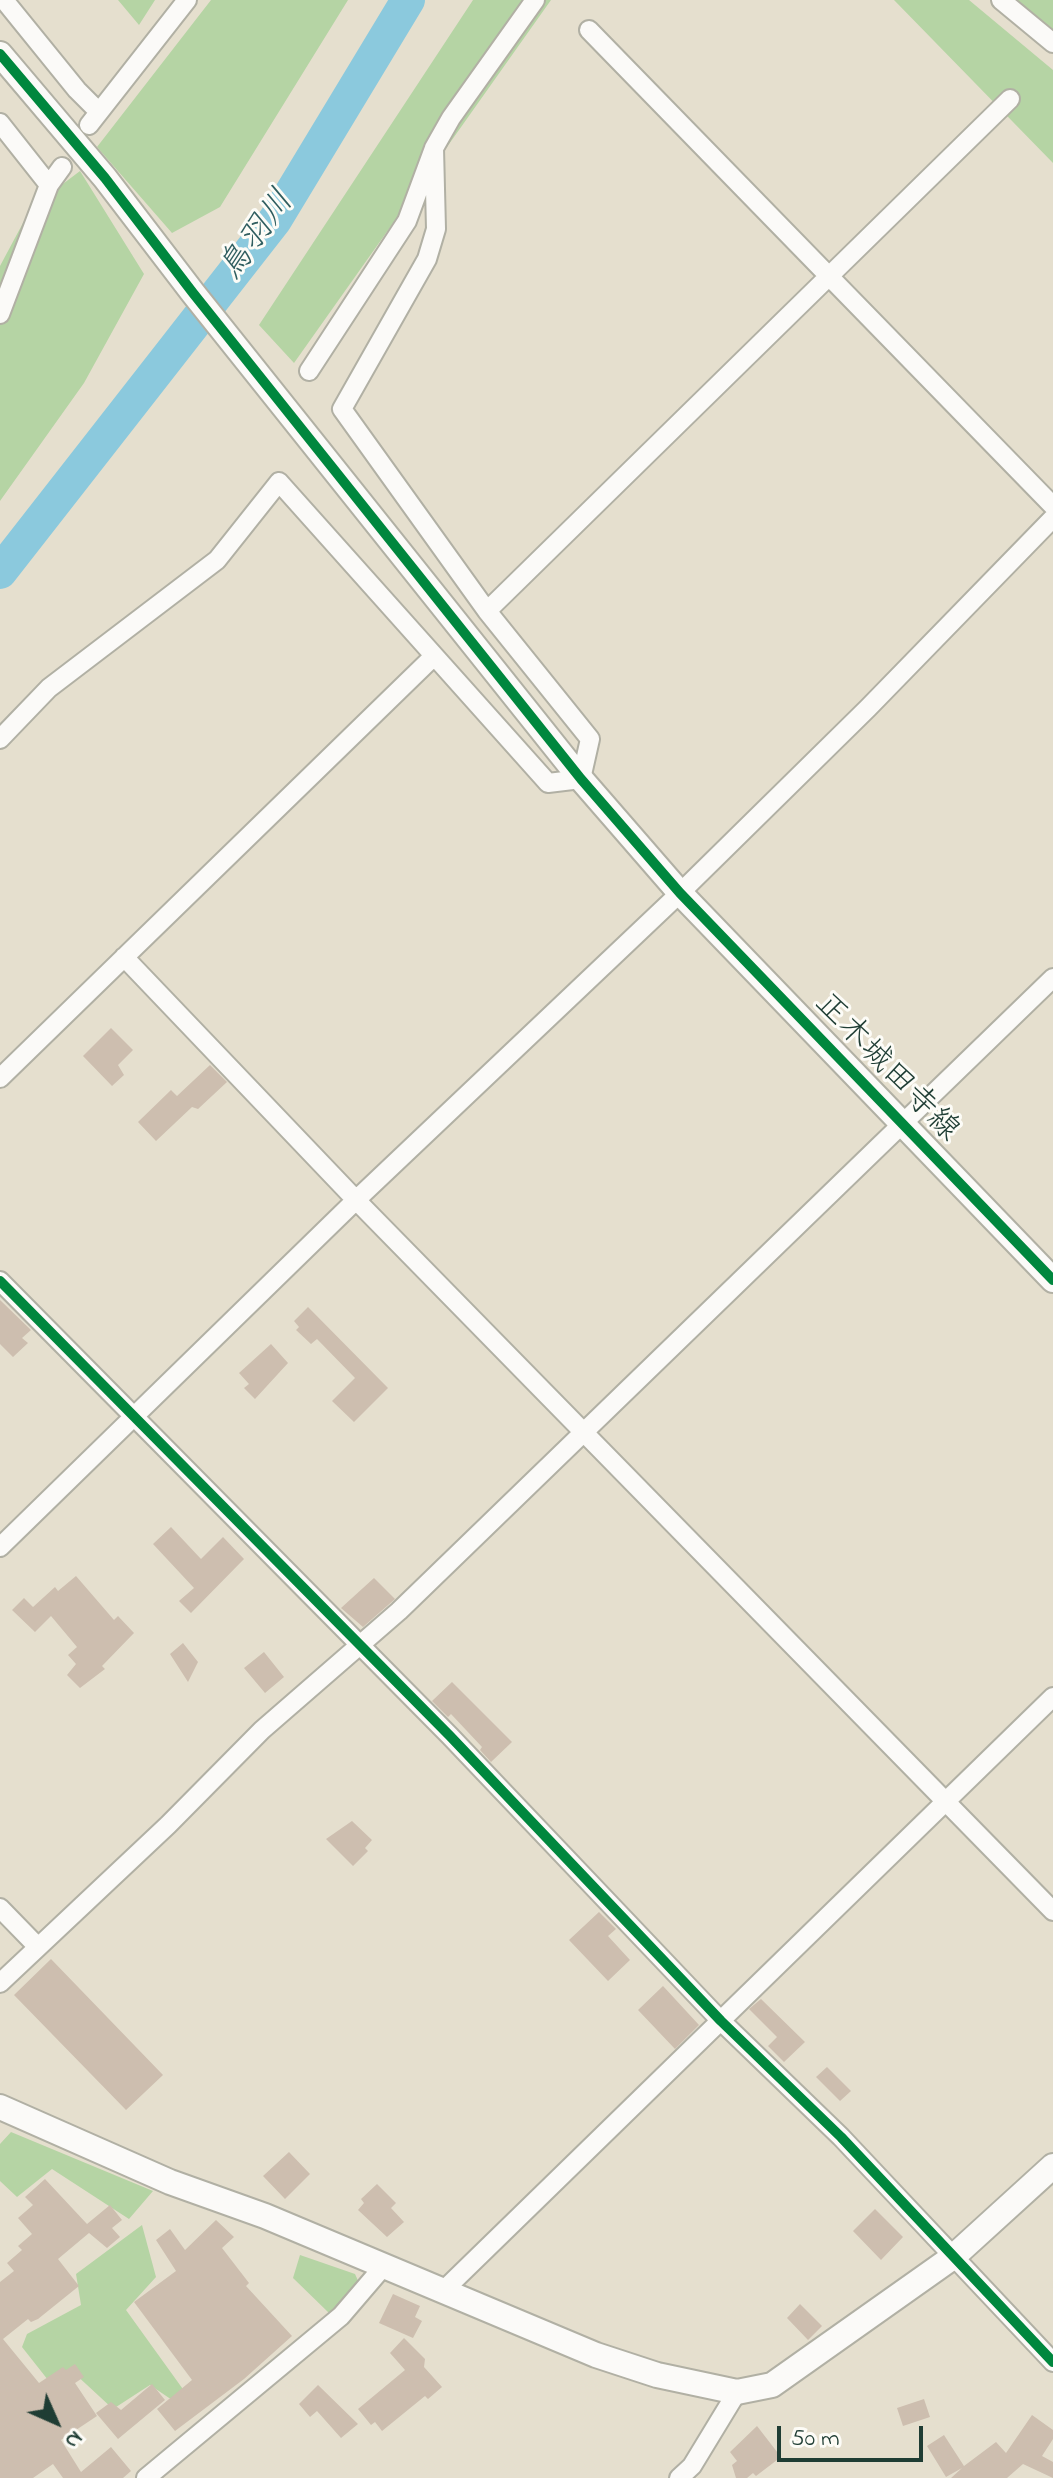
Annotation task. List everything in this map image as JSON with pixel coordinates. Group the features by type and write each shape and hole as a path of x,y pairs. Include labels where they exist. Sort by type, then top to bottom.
{"street":[{"path":"4,0 77,90 93,118 187,0"},
{"path":"309,371 407,221 434,148 469,91 535,0"},
{"path":"1001,0 1053,43"},
{"path":"589,30 1053,506"},
{"name":"正木城田寺線","path":"0,54 105,178 193,293 273,389 581,779 680,893 1053,1280"},
{"path":"487,611 1010,99"},
{"path":"0,123 49,185"},
{"path":"0,739 49,688 217,560 279,482 432,658 548,783 581,779 590,739 487,611 342,409 427,259 436,229 434,148"},
{"path":"0,314 49,185 62,167"},
{"path":"0,1547 356,1200 680,893 1053,518"},
{"path":"0,1078 432,658"},
{"path":"124,957 356,1200 1053,1911"},
{"path":"0,1983 168,1825 262,1730 362,1647 1053,978"},
{"path":"0,1281 362,1647 721,2021 841,2137 1053,2362"},
{"path":"443,2291 1053,1697"},
{"path":"0,1908 37,1946"},
{"path":"2,2113 170,2182 265,2216 596,2355 657,2375 737,2392 772,2385 953,2257 1053,2166"},
{"path":"146,2478 341,2316 383,2267"},
{"path":"679,2478 692,2466 737,2392"}],"green space":[{"path":"118,0 155,0 139,25"},
{"path":"211,0 348,0 220,207 172,233 97,147"},
{"path":"473,0 551,0 294,363 259,325"},
{"path":"894,0 969,0 1053,70 1053,163"},
{"path":"1015,0 1053,0 1053,34"},
{"path":"80,171 144,274 84,383 0,501 0,266 31,208"},
{"path":"11,2132 153,2191 129,2219 52,2169 17,2197 0,2181 0,2144"},
{"path":"142,2225 156,2277 126,2310 185,2392 175,2402 150,2385 113,2409 73,2372 48,2380 22,2347 27,2334 81,2305 76,2274"},
{"path":"300,2255 355,2274 360,2285 329,2313 293,2278"}],"building":[{"path":"111,1028 133,1050 118,1065 124,1075 112,1086 83,1056"},
{"path":"210,1065 227,1082 198,1109 192,1107 156,1141 138,1122 171,1090 177,1096"},
{"path":"0,1300 31,1330 22,1338 28,1343 13,1357 0,1344"},
{"path":"308,1307 388,1388 354,1422 332,1401 355,1378 317,1339 311,1344 296,1330 299,1327 294,1321"},
{"path":"271,1344 288,1363 255,1399 244,1388 249,1384 239,1373"},
{"path":"171,1527 201,1559 223,1537 244,1559 191,1613 179,1601 194,1588 153,1544"},
{"path":"76,1576 114,1620 118,1616 134,1633 102,1666 105,1669 80,1688 67,1675 76,1664 68,1655 77,1647 51,1616 35,1632 12,1610 24,1598 33,1607 55,1587 58,1591"},
{"path":"374,1578 395,1599 363,1627 341,1608"},
{"path":"183,1643 198,1662 188,1682 170,1654"},
{"path":"264,1652 284,1677 265,1693 244,1668"},
{"path":"452,1682 512,1742 491,1762 480,1750 482,1747 451,1714 448,1717 432,1701"},
{"path":"352,1821 372,1840 365,1848 368,1851 353,1866 326,1839"},
{"path":"599,1912 616,1929 608,1936 630,1960 608,1981 569,1940"},
{"path":"51,1959 163,2075 126,2110 14,1995"},
{"path":"663,1986 699,2025 675,2049 638,2010"},
{"path":"761,1999 805,2042 784,2062 768,2046 777,2037 749,2009"},
{"path":"827,2067 851,2091 840,2101 816,2077"},
{"path":"289,2152 310,2174 285,2199 263,2176"},
{"path":"45,2179 87,2224 110,2205 122,2220 112,2228 120,2237 107,2248 89,2233 58,2259 79,2286 38,2319 31,2322 28,2319 3,2339 39,2383 63,2367 66,2370 75,2364 84,2377 75,2383 97,2416 61,2440 81,2472 111,2447 131,2471 123,2478 63,2478 53,2464 33,2478 0,2478 0,2282 14,2271 7,2263 22,2250 18,2246 32,2234 18,2218 33,2205 25,2197"},
{"path":"377,2184 396,2203 391,2208 404,2222 387,2237 358,2210 364,2203 361,2199"},
{"path":"875,2209 903,2237 881,2260 853,2231"},
{"path":"216,2220 234,2237 222,2248 249,2283 246,2286 292,2336 244,2379 175,2431 157,2409 192,2380 134,2302 176,2271 156,2240 170,2229 185,2250"},
{"path":"393,2294 420,2306 415,2317 422,2321 413,2338 379,2323"},
{"path":"800,2304 822,2326 808,2340 787,2318"},
{"path":"404,2338 425,2359 424,2367 442,2387 428,2399 425,2396 382,2431 375,2422 371,2425 358,2409 405,2370 390,2353"},
{"path":"152,2384 165,2400 118,2439 96,2413 111,2402 121,2410"},
{"path":"318,2385 358,2424 341,2438 317,2411 310,2417 299,2404"},
{"path":"924,2399 930,2417 903,2426 897,2408"},
{"path":"1032,2415 1053,2430 1053,2439 1042,2456 1053,2462 1053,2478 1023,2464 1007,2478 951,2478 962,2468 946,2477 927,2446 944,2435 964,2466 996,2442 1006,2453"},
{"path":"757,2426 781,2457 756,2476 753,2473 747,2478 736,2478 732,2465 737,2461 730,2452"}],"waterway":[{"name":"鳥羽川","path":"0,572 275,220 408,0"}],"cycle path":[{"path":"0,54 105,178 193,293 581,779 680,893 1053,1280"},
{"path":"0,1281 450,1736 721,2021 841,2137 1053,2362"}]}
